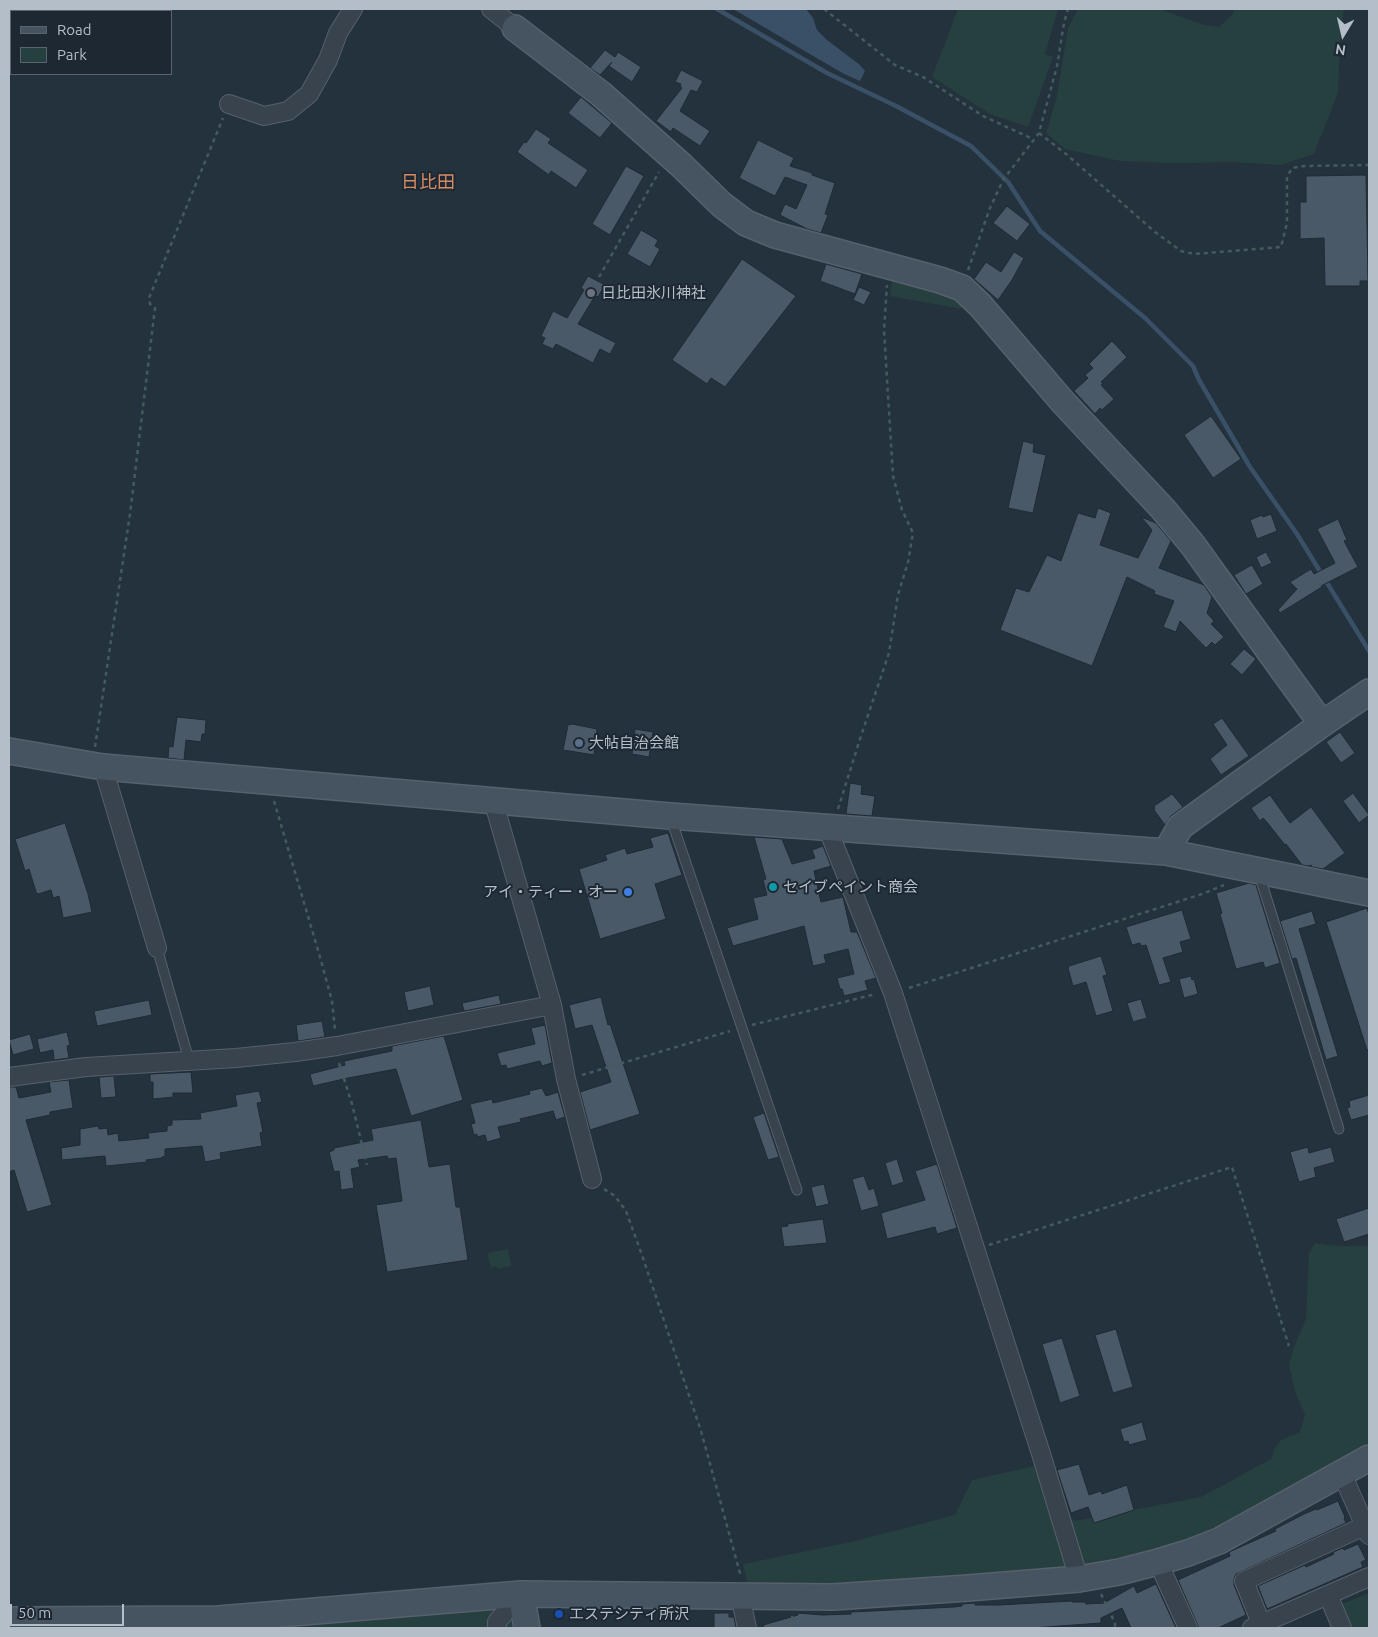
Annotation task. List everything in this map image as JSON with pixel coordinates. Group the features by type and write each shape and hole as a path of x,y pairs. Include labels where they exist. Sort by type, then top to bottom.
{"street":[{"path":"229,104 264,116 288,111 309,94 328,60 338,33 353,9"},
{"path":"491,9 601,94 722,205 746,223 775,235 940,280 962,288 980,306 1062,401 1163,509 1192,544 1322,724"},
{"path":"1166,852 1180,827 1369,692"},
{"path":"9,752 98,766 670,816 1166,852 1258,869 1369,893"},
{"path":"98,766 157,948"},
{"path":"493,800 552,1005 566,1080 592,1179"},
{"path":"830,827 892,992 1042,1457 1088,1582"},
{"path":"9,1076 86,1066 276,1054 337,1046 552,1005"},
{"path":"9,1620 227,1619 514,1603 742,1595 833,1597 1088,1582 1188,1553 1219,1540 1369,1458"},
{"path":"1342,1474 1368,1528 1244,1581 1259,1627 1369,1577"},
{"path":"1158,1562 1188,1628"},
{"path":"742,1595 747,1628"},
{"path":"1328,1595 1342,1628"},
{"path":"497,1628 497,1622 514,1603"},
{"path":"514,1603 527,1628"}],"lane":[{"path":"670,816 797,1190"},
{"path":"1258,869 1339,1129"},
{"path":"157,948 189,1060"}],"path":[{"path":"824,9 895,64 923,77 983,116 1033,139"},
{"path":"962,288 990,208 1003,180 1039,133 1053,82 1068,9"},
{"path":"98,766 154,308 150,304 149,298 229,104"},
{"path":"1039,133 1066,154 1155,232 1181,251 1194,254 1281,247 1287,222 1288,177 1292,168 1369,164"},
{"path":"599,277 659,176 664,151"},
{"path":"830,827 889,652 896,603 908,562 913,533 902,510 893,476 884,330 889,266"},
{"path":"268,781 332,1001 339,1065 352,1104 367,1165"},
{"path":"566,1080 741,1028 892,992 1202,894 1226,884"},
{"path":"976,1250 1232,1167 1289,1346"},
{"path":"592,1179 596,1185 615,1196 626,1211 701,1431 742,1595"},
{"path":"1088,1582 1115,1624 1115,1628"}],"green space":[{"path":"958,9 1058,9 1045,54 1053,57 1028,127 990,114 932,77"},
{"path":"1078,9 1159,9 1204,25 1219,27 1232,15 1235,9 1344,9 1340,41 1338,93 1314,154 1281,165 1234,162 1172,163 1120,161 1065,149 1046,133 1057,96 1068,28"},
{"path":"892,279 951,293 963,303 962,309 890,296"},
{"path":"1315,1243 1336,1246 1369,1246 1369,1447 1321,1477 1185,1543 1089,1564 995,1575 832,1587 776,1588 747,1583 743,1564 851,1542 955,1515 972,1480 1035,1466 1049,1510 1075,1521 1201,1497 1271,1459 1275,1448 1281,1440 1300,1432 1305,1415 1295,1391 1289,1365 1293,1349 1306,1319 1309,1253"},
{"path":"508,1249 511,1266 498,1269 497,1266 491,1268 487,1253"},
{"path":"1369,1593 1369,1628 1350,1628 1340,1605"},
{"path":"500,1605 511,1616 513,1628 61,1628"}],"water":[{"path":"733,9 806,9 813,18 817,30 865,71 860,81 844,74"}],"building":[{"path":"605,50 615,57 618,52 641,67 632,82 609,66 612,62 600,75 590,68"},
{"path":"681,70 703,81 697,92 691,90 680,111 710,131 700,146 673,128 671,132 656,121 682,88 681,84 675,82"},
{"path":"581,97 612,123 600,138 568,113"},
{"path":"536,129 551,139 548,143 588,170 576,188 551,171 549,175 517,152"},
{"path":"758,140 794,158 790,166 835,183 825,214 828,215 821,233 807,229 780,215 785,204 796,209 807,185 785,177 775,196 739,178"},
{"path":"626,166 644,176 610,235 592,224"},
{"path":"1366,175 1368,281 1360,281 1360,286 1325,286 1324,238 1300,239 1300,202 1306,202 1306,176"},
{"path":"1007,206 1030,224 1017,241 993,223"},
{"path":"641,230 658,240 655,246 660,249 650,267 627,254"},
{"path":"1014,252 1024,258 998,300 974,279 986,262 1001,272"},
{"path":"742,259 796,296 725,387 711,378 707,384 672,360"},
{"path":"826,264 862,274 855,294 820,281"},
{"path":"588,276 605,285 598,297 595,296 578,324 616,343 610,354 600,349 593,363 556,344 553,349 542,344 545,338 541,336 553,311 567,318 584,290 581,288"},
{"path":"859,287 871,292 864,305 853,300"},
{"path":"1112,341 1127,357 1101,382 1103,384 1101,385 1114,399 1102,410 1100,408 1095,414 1074,391 1088,378 1085,375 1093,368 1089,364"},
{"path":"1211,416 1241,459 1213,478 1184,435"},
{"path":"1023,441 1034,444 1033,452 1046,455 1033,513 1008,508"},
{"path":"1098,508 1111,513 1100,545 1138,558 1152,530 1141,517 1156,523 1171,541 1159,568 1204,585 1212,597 1207,613 1214,621 1211,624 1224,637 1215,645 1212,642 1206,648 1180,621 1176,632 1163,627 1174,601 1154,594 1155,591 1127,577 1092,666 1000,630 1016,588 1029,592 1047,555 1061,561 1078,513 1095,518"},
{"path":"1271,514 1277,531 1257,539 1250,520 1262,515 1263,517"},
{"path":"1338,519 1347,540 1344,541 1358,567 1321,586 1280,613 1278,610 1297,589 1290,582 1311,569 1314,574 1335,563 1317,529"},
{"path":"1266,552 1272,563 1261,568 1256,557"},
{"path":"1252,565 1263,584 1246,594 1234,575"},
{"path":"1244,649 1256,659 1242,675 1230,664"},
{"path":"177,717 206,720 205,734 202,734 201,742 186,740 184,760 168,758 169,746 173,747"},
{"path":"1222,718 1249,756 1221,775 1210,759 1227,745 1213,724"},
{"name":"大帖自治会館","path":"572,724 597,729 594,755 563,750 568,725"},
{"path":"635,729 653,732 649,757 632,754"},
{"path":"1340,732 1355,753 1341,763 1326,742"},
{"path":"850,783 862,785 861,794 875,796 872,816 846,814"},
{"path":"1353,793 1369,815 1359,823 1343,801"},
{"path":"1172,794 1183,807 1171,816 1165,825 1154,810 1154,806"},
{"path":"1270,795 1290,823 1311,807 1345,853 1323,869 1312,867 1311,865 1302,865 1266,821 1263,818 1260,821 1251,808"},
{"path":"65,823 92,912 63,918 59,896 53,898 51,890 38,894 36,892 29,869 25,871 15,839"},
{"name":"アイ・ティー・オー","path":"668,833 682,875 655,884 666,919 600,939 579,869 607,860 605,855 625,848 627,854 653,847 650,838"},
{"path":"754,837 782,839 792,864 815,858 812,850 823,846 831,866 814,871 821,902 843,897 851,932 857,932 876,978 865,981 868,990 844,996 842,989 840,989 837,978 854,974 848,949 824,955 826,963 813,966 804,926 733,946 727,928 758,919 753,898 767,895 763,880 766,879"},
{"path":"1249,883 1256,885 1280,963 1265,968 1263,962 1236,969 1216,893"},
{"path":"1367,908 1369,915 1369,1049 1367,1050 1326,922"},
{"path":"1182,910 1191,939 1180,942 1183,952 1163,958 1171,982 1159,985 1146,945 1141,946 1140,943 1132,945 1126,927"},
{"path":"1312,911 1316,924 1299,929 1338,1056 1326,1060 1296,958 1292,959 1280,921"},
{"path":"1101,956 1107,975 1103,976 1113,1011 1096,1016 1086,982 1073,986 1068,968 1069,966"},
{"path":"1191,976 1192,980 1194,979 1198,994 1184,998 1179,979"},
{"path":"430,986 434,1005 408,1011 404,992"},
{"path":"499,995 501,1004 464,1011 462,1003"},
{"path":"601,997 608,1025 610,1024 640,1114 590,1130 580,1092 611,1082 592,1025 575,1029 569,1005"},
{"path":"1141,999 1147,1018 1133,1022 1127,1003"},
{"path":"149,1000 152,1015 97,1026 94,1011"},
{"path":"322,1021 325,1037 298,1041 296,1025"},
{"path":"545,1025 552,1063 542,1066 540,1061 507,1069 506,1065 501,1066 497,1053 535,1044 531,1028"},
{"path":"67,1032 70,1045 67,1046 69,1058 54,1060 53,1050 40,1053 37,1039"},
{"path":"30,1034 34,1049 13,1055 9,1040"},
{"path":"444,1036 463,1100 411,1116 396,1069 313,1086 310,1074 345,1065 344,1061 392,1051 392,1046"},
{"path":"191,1072 193,1093 173,1093 173,1097 153,1099 153,1082 150,1082 150,1074"},
{"path":"114,1076 116,1097 101,1098 99,1077"},
{"path":"69,1080 73,1108 50,1112 50,1115 26,1120 52,1205 27,1212 14,1170 9,1172 9,1087 16,1087 19,1098 51,1092 49,1082"},
{"path":"542,1088 546,1096 558,1092 565,1117 556,1120 553,1111 520,1119 521,1122 498,1127 501,1138 487,1142 485,1135 477,1137 477,1134 474,1135 471,1124 475,1123 470,1104 492,1099 493,1103 530,1094 529,1091"},
{"path":"259,1091 262,1102 257,1103 263,1132 260,1133 262,1146 220,1153 221,1159 205,1162 202,1146 165,1149 165,1156 146,1160 147,1162 106,1166 105,1156 62,1160 61,1148 80,1145 80,1129 98,1126 99,1129 107,1128 108,1135 118,1133 119,1141 149,1138 148,1133 167,1131 167,1126 172,1125 172,1120 201,1119 200,1113 237,1106 235,1095"},
{"path":"1369,1095 1369,1115 1351,1120 1347,1108 1350,1107 1349,1101"},
{"path":"764,1113 779,1157 768,1160 753,1117"},
{"path":"421,1120 429,1167 450,1164 456,1207 460,1207 468,1260 387,1272 376,1205 402,1201 396,1158 388,1159 387,1156 358,1160 360,1167 351,1169 354,1188 341,1190 339,1171 334,1172 329,1152 334,1150 334,1148 373,1140 371,1129"},
{"path":"1308,1147 1309,1153 1331,1147 1335,1162 1314,1168 1316,1177 1299,1182 1290,1152"},
{"path":"897,1159 904,1182 892,1186 885,1163"},
{"path":"937,1164 957,1228 937,1234 935,1227 887,1239 881,1213 925,1200 915,1171"},
{"path":"864,1176 869,1190 874,1188 879,1206 861,1211 852,1179"},
{"path":"824,1184 829,1204 816,1207 811,1187"},
{"path":"1369,1208 1369,1234 1344,1242 1336,1219"},
{"path":"823,1219 827,1243 784,1247 781,1227 788,1226 787,1224"},
{"path":"1116,1329 1133,1387 1113,1393 1095,1335"},
{"path":"1062,1338 1080,1396 1060,1403 1042,1344"},
{"path":"1142,1422 1147,1440 1129,1445 1128,1441 1124,1442 1120,1429"},
{"path":"1079,1464 1089,1495 1101,1491 1102,1494 1127,1485 1134,1510 1094,1523 1088,1507 1071,1513 1057,1470"},
{"path":"1338,1501 1346,1523 1236,1574 1234,1585 1246,1615 1218,1628 1199,1628 1178,1580 1230,1556 1229,1552 1276,1531 1275,1529 1304,1514"},
{"path":"1358,1544 1366,1560 1361,1562 1363,1567 1267,1609 1258,1586 1305,1565 1306,1567 1334,1554 1333,1552"},
{"path":"1156,1584 1176,1628 1131,1628 1122,1608 1101,1618 1101,1623 1032,1628 764,1628 763,1625 798,1615 798,1613 822,1615 851,1614 851,1612 954,1607 975,1603 975,1605 999,1605 1072,1601 1085,1602 1086,1604 1104,1603 1134,1586 1137,1593"},
{"path":"714,1613 729,1613 729,1617 734,1617 736,1628 714,1628"}],"waterway":[{"path":"717,9 827,73 896,106 971,146 1008,182 1040,231 1145,318 1193,366 1199,380 1250,467 1297,534 1369,651"}],"place":[{"name":"日比田氷川神社","path":"591,293"},
{"name":"大帖自治会館","path":"579,743"},
{"name":"セイブペイント商会","path":"773,887"},
{"name":"アイ・ティー・オー","path":"628,892"},
{"name":"エステシティ所沢","path":"559,1614"}],"district":[{"name":"日比田","path":"428,182"}]}
